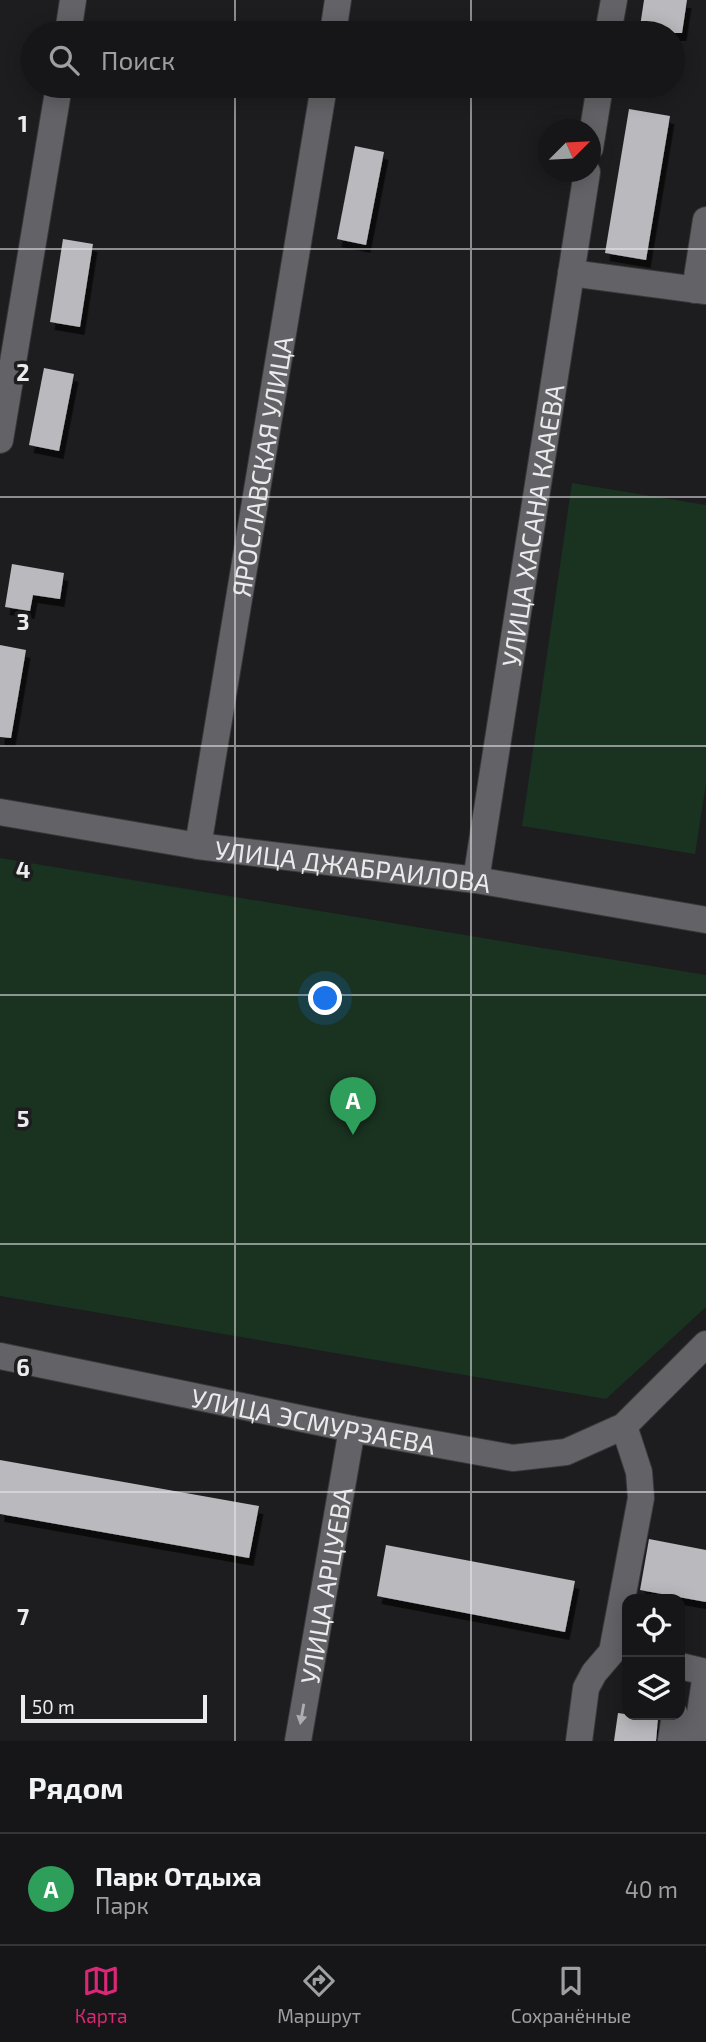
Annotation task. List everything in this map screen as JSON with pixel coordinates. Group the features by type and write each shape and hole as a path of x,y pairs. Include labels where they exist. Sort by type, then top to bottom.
{"street":[{"path":"70,21 73,0"},
{"path":"335,21 338,0"},
{"path":"610,21 614,0"},
{"path":"0,439 57,98"},
{"name":"ЯРОСЛАВСКАЯ УЛИЦА","path":"198,846 322,98"},
{"path":"595,119 598,98"},
{"name":"УЛИЦА ХАСАНА КААЕВА","path":"476,880 585,182"},
{"path":"571,273 701,290 706,220"},
{"name":"УЛИЦА ДЖАБРАИЛОВА","path":"0,812 198,846 476,880 706,920"},
{"path":"579,1741 586,1688 594,1673 620,1654 641,1498 639,1472 624,1426 706,1345"},
{"name":"УЛИЦА ЭСМУРЗАЕВА","path":"0,1356 352,1429 513,1458 566,1452 624,1426"},
{"name":"УЛИЦА АРЦУЕВА","path":"298,1741 352,1429"},
{"path":"691,1672 696,1741"},
{"path":"671,1741 674,1720"}],"green space":[{"path":"572,483 706,505 706,784 695,854 522,826"},
{"path":"0,858 706,975 706,1307 606,1399 0,1296"}],"building":[{"path":"644,0 687,0 684,21 641,21"},
{"path":"629,109 670,116 646,260 605,253"},
{"path":"355,146 384,152 366,245 337,239"},
{"path":"63,239 93,244 80,327 50,322"},
{"path":"44,368 74,374 59,451 29,445"},
{"path":"12,564 64,573 60,599 33,595 30,611 5,607"},
{"path":"0,645 26,650 11,738 0,737"},
{"path":"0,1460 259,1506 249,1558 0,1514"},
{"path":"649,1539 706,1550 706,1602 685,1598 685,1594 640,1590"},
{"path":"386,1545 575,1581 565,1632 377,1596"},
{"path":"618,1713 622,1714 622,1720 658,1720 656,1741 614,1741"}],"place":[{"name":"Парк Отдыха","path":"353,1135"}]}
